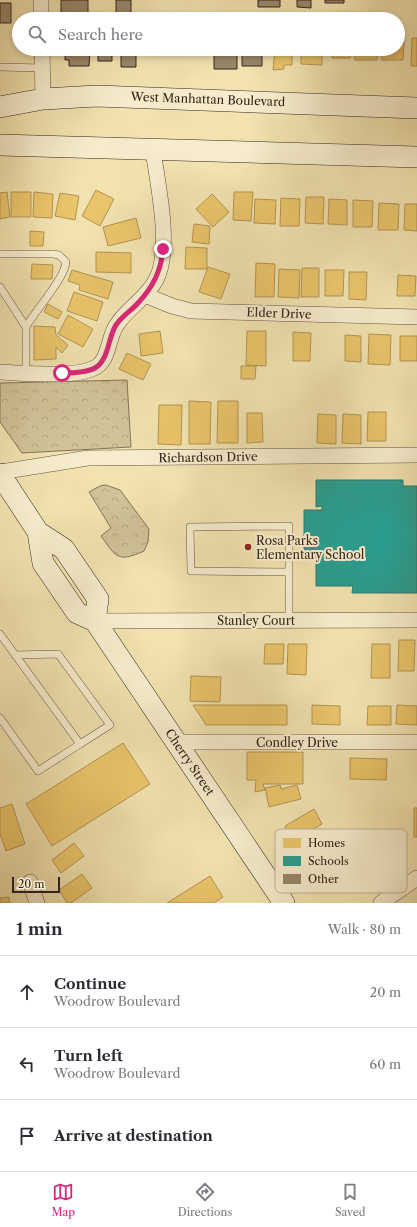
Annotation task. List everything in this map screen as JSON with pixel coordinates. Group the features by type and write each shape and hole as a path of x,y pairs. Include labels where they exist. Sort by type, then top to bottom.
{"main road":[{"name":"West Manhattan Boulevard","path":"0,107 43,99 97,96 144,96 417,108"},
{"path":"0,145 153,151 417,157"},
{"path":"0,473 38,532 64,548 98,598 95,621"},
{"name":"Cherry Street","path":"95,621 275,889"},
{"name":"Cherry Street","path":"277,893 284,903"}],"street":[{"path":"41,0 42,12"},
{"path":"42,56 43,99"},
{"path":"0,372 76,372 95,368 102,362 116,325 145,295 156,280 162,263 162,218 153,151"},
{"name":"Elder Drive","path":"145,295 172,306 191,311 417,317"},
{"name":"Richardson Drive","path":"0,473 88,458 417,455"},
{"name":"Stanley Court","path":"95,621 417,620"},
{"name":"Condley Drive","path":"177,742 417,742"},
{"path":"407,885 417,878"},
{"path":"30,882 37,903"},
{"path":"381,903 395,893"}],"lane":[{"path":"0,67 42,68"},
{"path":"0,254 53,254 59,255 66,262 63,273 33,314 26,327 26,373"},
{"path":"0,287 26,327"},
{"path":"289,572 191,571 190,527 289,526 289,572 289,620"},
{"path":"0,634 80,744"},
{"path":"0,718 38,771 110,725 58,654 15,655"}],"green space":[{"path":"127,380 131,447 22,453 0,422 0,383"},
{"path":"106,485 120,490 149,529 148,542 144,551 128,557 118,556 110,549 101,536 111,528 89,492 100,486"}],"building: Homes":[{"path":"412,38 417,38 417,66 411,66"},
{"path":"274,56 292,56 292,65 284,65 284,69 273,70"},
{"path":"301,56 322,56 322,65 301,64"},
{"path":"332,56 350,56 350,58 332,58"},
{"path":"355,56 377,56 377,60 355,60"},
{"path":"382,56 403,56 403,60 382,60"},
{"path":"96,190 114,199 100,226 82,216"},
{"path":"7,192 10,217 0,219 0,193"},
{"path":"11,192 31,192 31,217 11,217"},
{"path":"34,192 53,194 52,218 33,217"},
{"path":"234,192 253,192 251,221 233,220"},
{"path":"60,193 79,196 75,220 55,216"},
{"path":"212,194 229,212 213,227 196,209"},
{"path":"306,197 324,197 323,224 305,223"},
{"path":"281,198 300,199 299,226 280,226"},
{"path":"255,199 276,200 275,224 254,223"},
{"path":"329,199 347,200 347,225 328,224"},
{"path":"353,200 373,201 372,227 353,227"},
{"path":"379,203 399,204 398,230 378,230"},
{"path":"405,204 417,204 417,231 404,230"},
{"path":"136,218 141,238 108,246 103,227"},
{"path":"194,224 210,226 209,244 192,242"},
{"path":"30,231 44,232 43,246 30,246"},
{"path":"186,247 207,248 207,269 185,269"},
{"path":"96,252 131,253 131,273 96,272"},
{"path":"256,263 275,264 274,297 255,297"},
{"path":"32,264 53,265 52,279 31,279"},
{"path":"208,267 230,274 221,299 199,292"},
{"path":"302,268 319,268 319,297 301,297"},
{"path":"279,269 300,270 299,298 278,297"},
{"path":"72,270 113,282 108,299 79,290 80,285 68,281"},
{"path":"325,270 344,270 343,296 325,296"},
{"path":"349,272 367,272 366,300 349,299"},
{"path":"398,275 416,276 415,296 397,296"},
{"path":"74,292 103,302 97,321 67,311"},
{"path":"48,304 62,312 58,319 44,312"},
{"path":"68,315 93,329 83,347 58,334"},
{"path":"34,326 55,327 56,335 68,345 62,353 56,347 56,359 34,360"},
{"path":"160,331 163,353 141,356 139,334"},
{"path":"247,331 266,331 266,366 246,365"},
{"path":"293,332 311,333 310,361 293,361"},
{"path":"369,334 391,335 390,365 368,364"},
{"path":"345,335 361,336 361,362 345,361"},
{"path":"400,336 417,336 417,361 400,361"},
{"path":"127,353 151,364 143,380 119,369"},
{"path":"241,366 256,366 255,379 241,379"},
{"path":"189,401 211,402 210,444 189,444"},
{"path":"218,401 238,401 238,443 217,443"},
{"path":"159,405 182,405 181,445 158,444"},
{"path":"368,412 386,412 386,441 367,441"},
{"path":"247,413 262,413 263,442 247,443"},
{"path":"318,414 336,415 336,444 317,443"},
{"path":"343,414 361,415 361,444 342,443"},
{"path":"399,640 415,640 414,671 398,671"},
{"path":"265,644 284,644 283,664 264,664"},
{"path":"288,644 307,644 306,675 287,674"},
{"path":"372,644 390,644 390,678 371,678"},
{"path":"191,676 221,677 220,702 190,701"},
{"path":"193,705 287,705 287,725 206,725"},
{"path":"312,705 340,706 340,725 312,724"},
{"path":"397,705 417,706 417,725 396,724"},
{"path":"368,706 391,706 391,725 367,725"},
{"path":"123,743 150,784 52,846 26,804"},
{"path":"247,752 303,752 303,784 263,784 265,790 255,792 256,780 247,780"},
{"path":"350,758 387,759 386,780 350,779"},
{"path":"280,785 281,789 297,785 301,799 269,807 265,788"},
{"path":"12,804 25,844 6,851 0,834 0,808"},
{"path":"414,808 417,808 417,837 414,837"},
{"path":"314,809 322,824 313,829 287,829 285,826"},
{"path":"74,843 84,856 61,873 52,860"},
{"path":"82,874 92,888 71,903 67,903 59,890"},
{"path":"210,876 223,897 214,903 167,903"},
{"path":"9,897 10,903 0,903 0,898"}],"building: Schools":[{"path":"316,480 403,480 403,486 417,486 417,593 352,593 353,586 316,586 316,560 302,560 302,556 304,556 304,510 322,510 322,506 316,507"}],"building: Other":[{"path":"61,0 88,0 88,12 61,12"},
{"path":"116,0 131,0 131,12 116,12"},
{"path":"258,0 280,0 280,7 258,7"},
{"path":"297,0 311,0 311,8 297,7"},
{"path":"325,0 344,0 344,3 325,3"},
{"path":"0,3 11,3 11,23 0,23"},
{"path":"65,56 90,56 89,66 69,66 69,60 65,60"},
{"path":"98,56 112,56 112,61 98,61"},
{"path":"121,56 136,56 136,67 121,67"},
{"path":"214,56 237,56 237,69 214,69"},
{"path":"242,56 262,56 262,66 242,66"}],"place":[{"name":"Rosa Parks Elementary School","path":"248,547"}],"route":[{"path":"62,373 95,368 102,362 106,354 111,334 116,325 138,304 156,280 162,263 163,249"}]}
